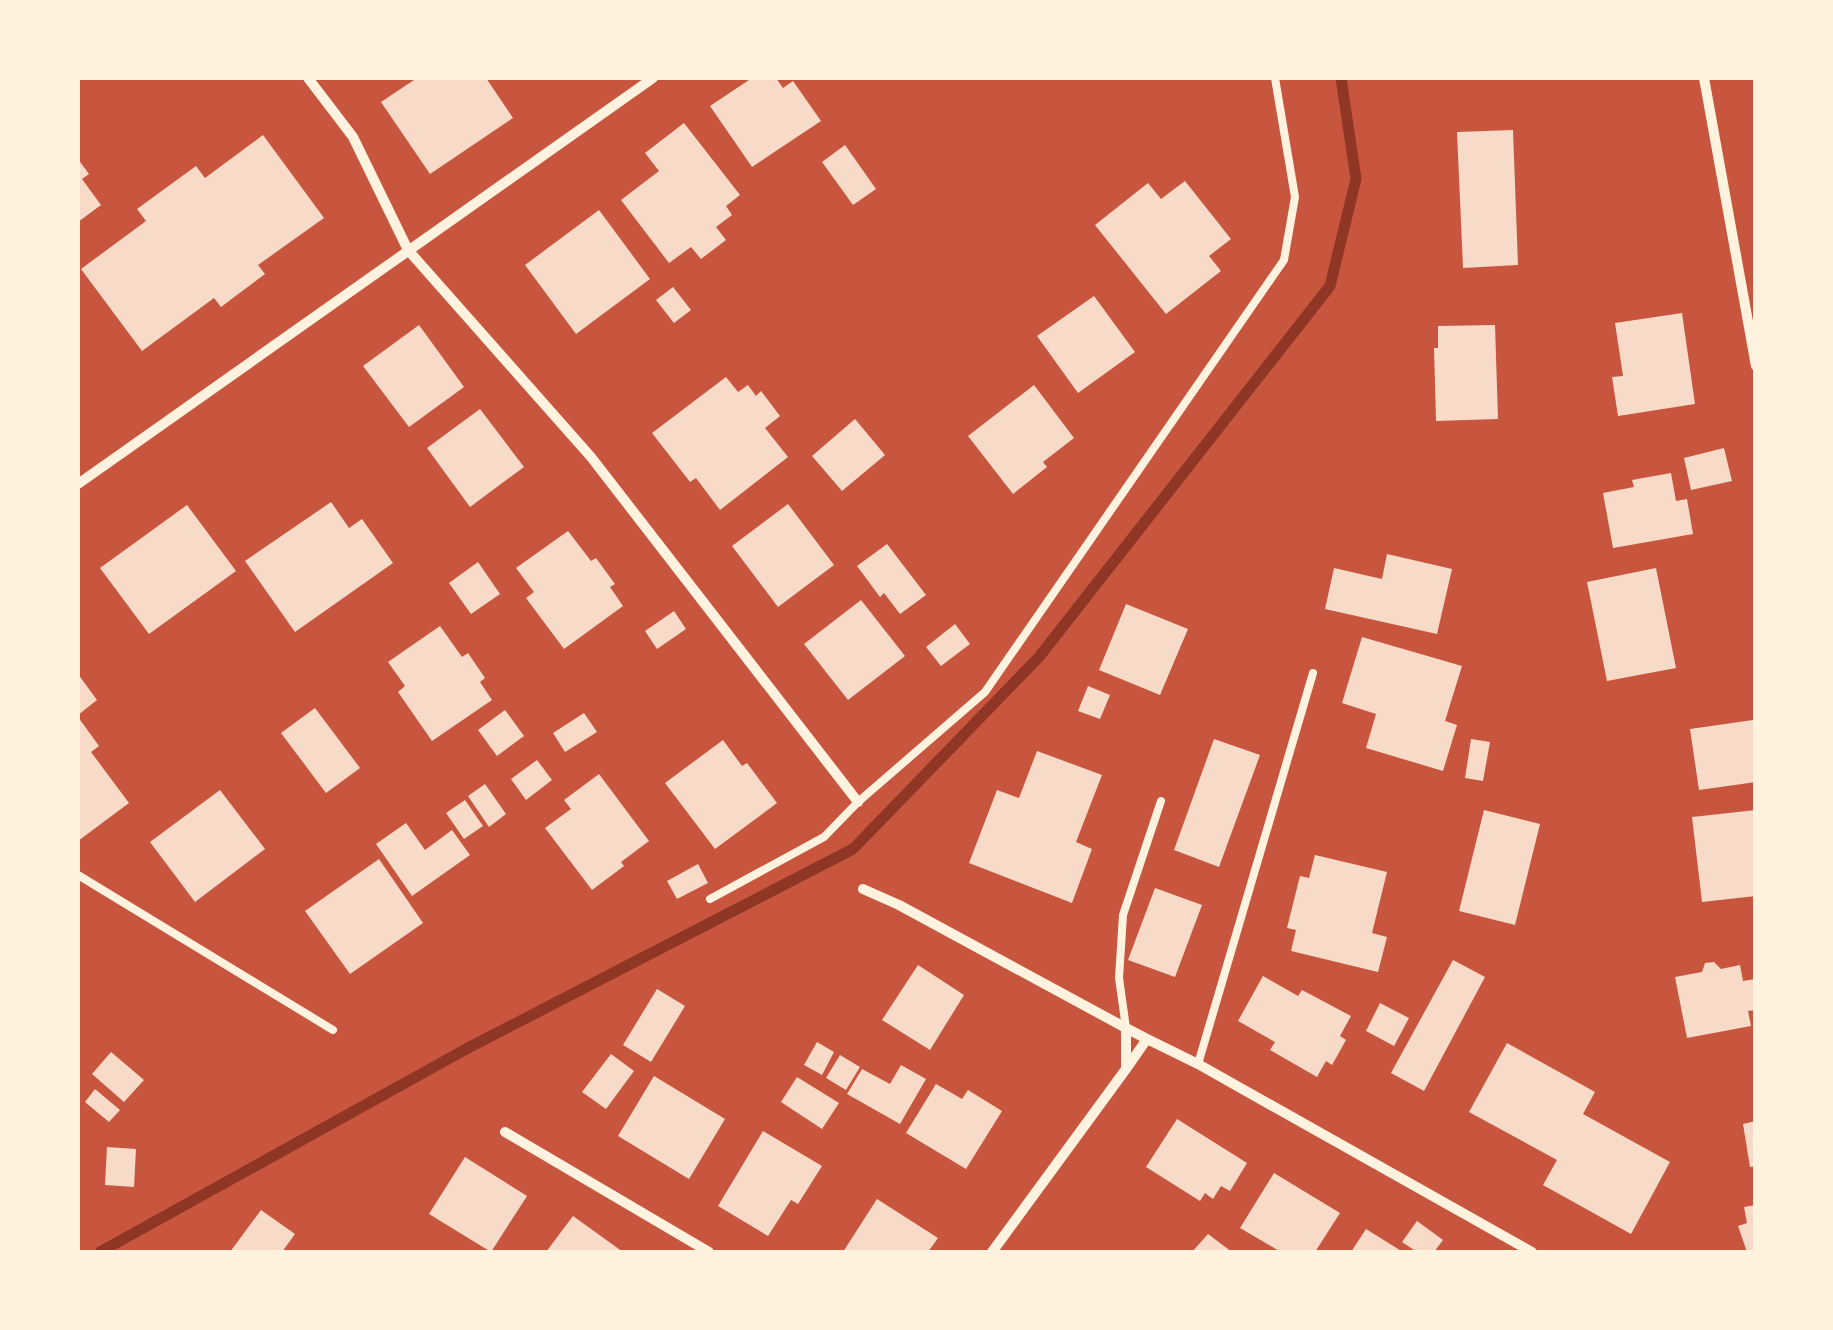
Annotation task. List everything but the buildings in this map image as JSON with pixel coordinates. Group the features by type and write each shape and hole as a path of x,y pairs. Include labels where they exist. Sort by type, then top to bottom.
{"street":[{"path":"308,78 353,137 408,250 591,457 858,802"},
{"path":"78,484 653,78"},
{"path":"1704,78 1756,366"},
{"path":"863,889 1198,1064 1532,1252"},
{"path":"1126,1028 1126,1069"},
{"path":"992,1252 1147,1039"},
{"path":"506,1132 709,1252"}],"lane":[{"path":"710,900 824,837 858,802 985,692 1284,260 1295,197 1275,78"},
{"path":"1198,1064 1313,673"},
{"path":"1126,1028 1118,978 1123,914 1161,802"},
{"path":"78,875 334,1030"}],"waterway":[{"path":"100,1252 468,1048 853,849 1039,657 1330,286 1356,179 1341,78"}]}
